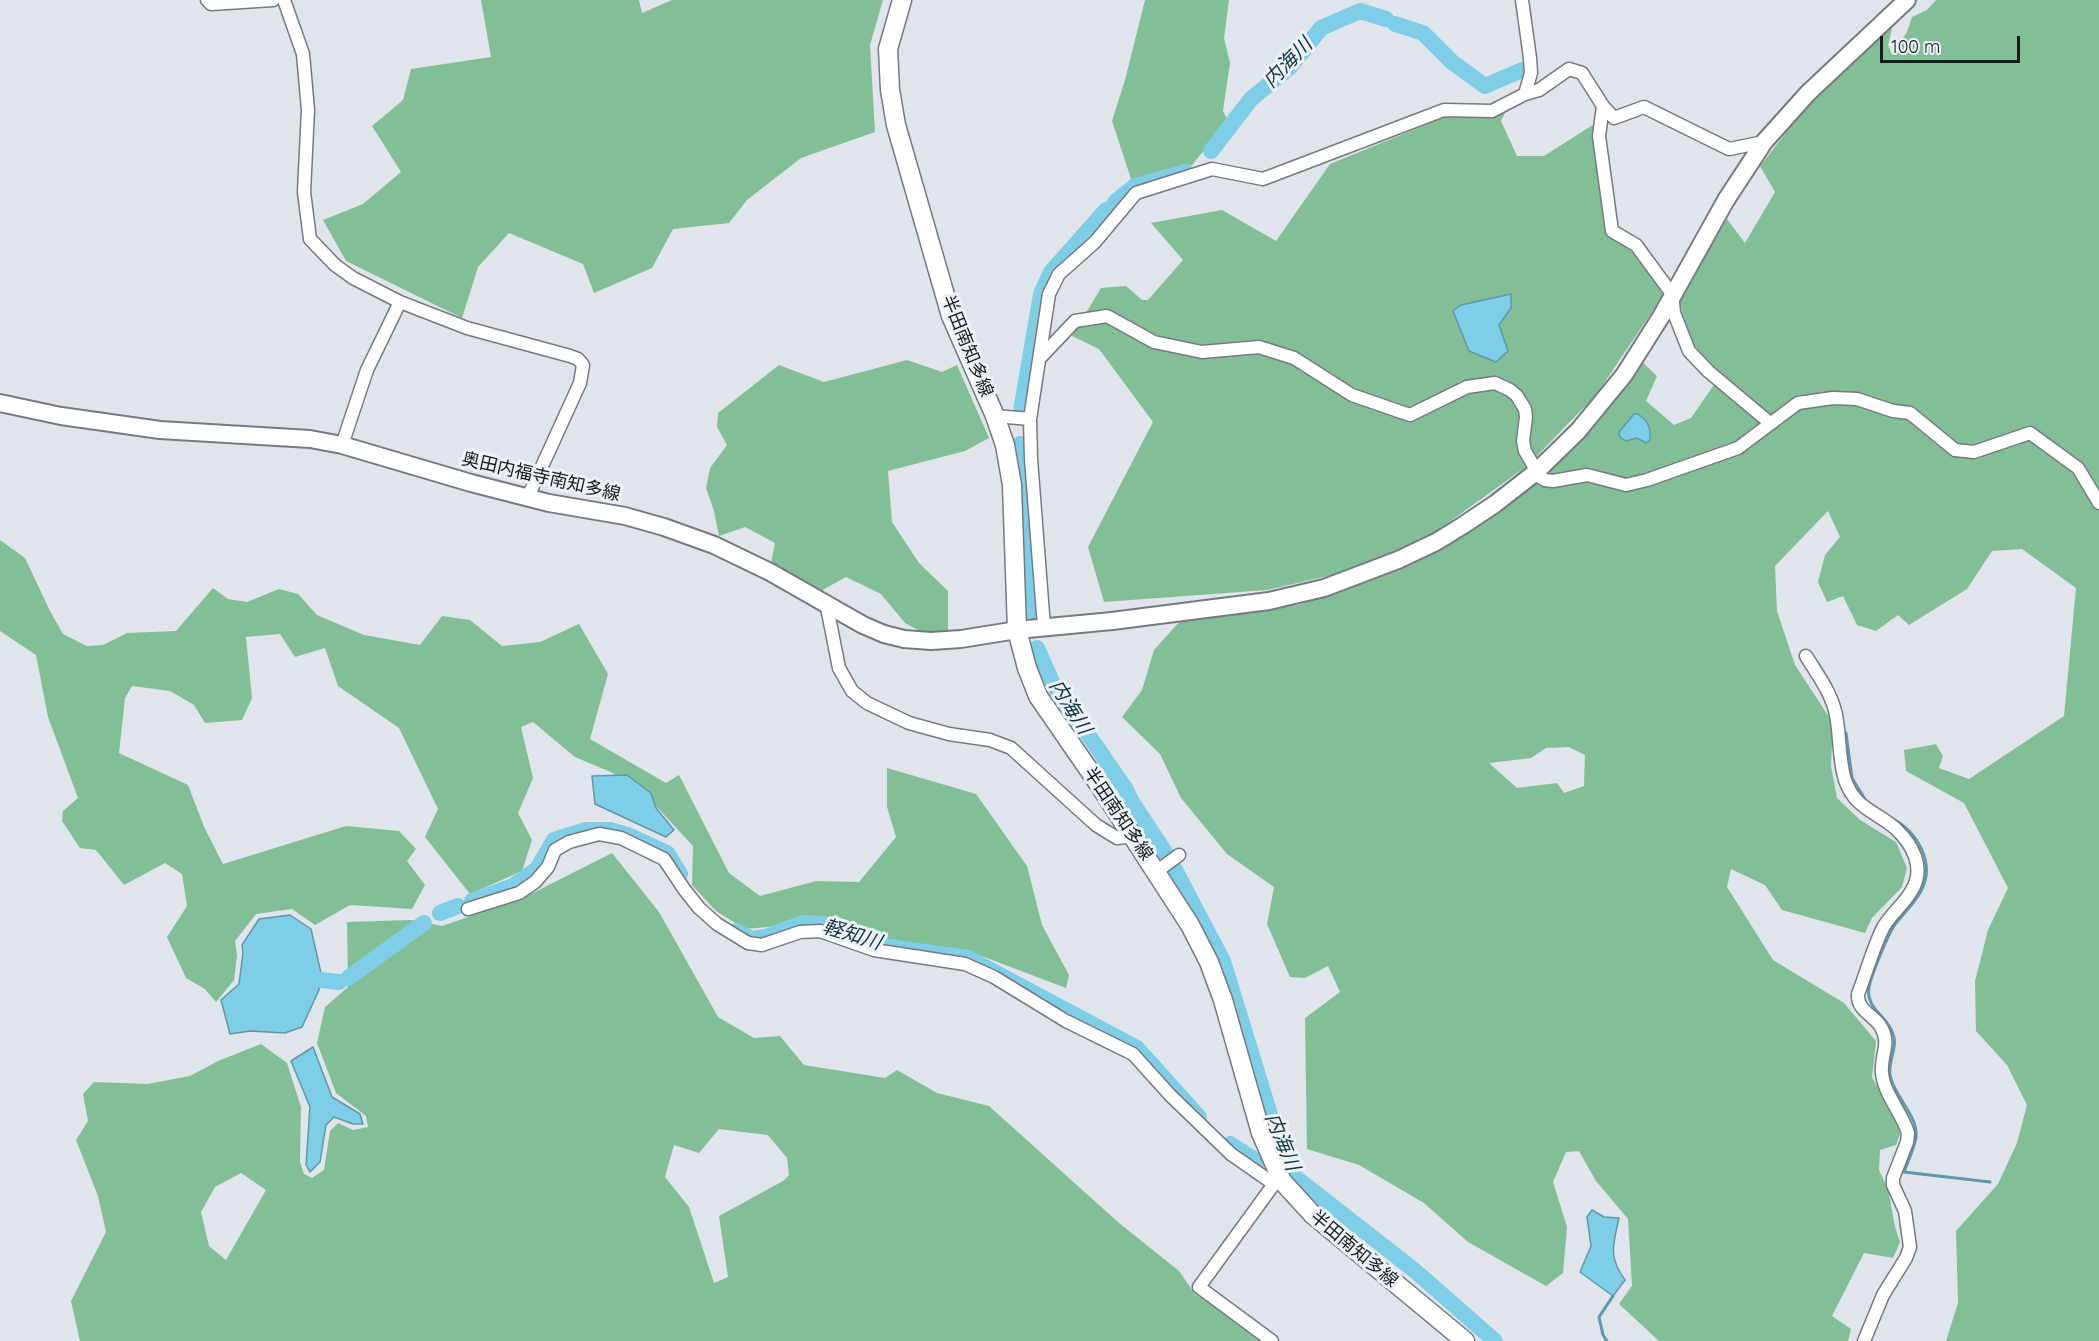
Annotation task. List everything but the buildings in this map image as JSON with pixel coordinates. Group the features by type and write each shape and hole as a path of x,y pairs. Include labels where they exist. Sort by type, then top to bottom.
{"main road":[{"name":"半田南知多線","path":"902,0 888,48 890,90 896,125 951,316 995,416 1005,445 1012,485 1017,630 1027,668 1038,696 1190,924 1209,962 1223,1000 1261,1133 1278,1182 1312,1214 1465,1341"}],"street":[{"path":"207,0 211,4 273,0"},
{"path":"284,0 303,54 308,110 304,192 310,239 335,265 353,278 400,302 467,328 570,356 583,364 580,384 528,497"},
{"path":"1522,0 1531,73 1525,94"},
{"name":"奥田内福寺南知多線","path":"0,403 61,416 156,429 310,439 342,445 471,483 528,497 625,516 714,545 826,602 864,625 884,634 904,639 931,641 961,639 1017,630 1269,601 1324,588 1398,560 1436,542 1495,504 1536,472 1578,431 1605,400 1630,365 1726,200 1764,142 1808,93 1907,0"},
{"path":"1044,627 1030,459 1030,419 1033,391 1041,357 1048,294 1059,274 1095,242 1136,193 1212,169 1263,179 1444,110 1492,111 1525,94 1539,90 1569,69 1582,73 1603,106 1614,118 1644,107 1729,149 1764,142"},
{"path":"1603,106 1599,136 1612,231 1636,245 1672,294 1674,314 1689,351 1770,423"},
{"path":"342,445 368,370 400,302"},
{"path":"1041,357 1075,321 1107,316 1154,342 1202,352 1259,347 1294,358 1352,395 1410,415 1467,387 1494,382 1517,396 1525,409 1523,441 1525,451 1536,472 1545,480 1587,475 1618,484 1632,484 1737,448 1798,403 1833,398 1857,399 1910,414 1955,450 1974,452 2030,433 2078,468 2099,503"},
{"path":"995,416 1030,419"},
{"path":"826,602 839,668 852,691 867,703 909,723 1011,748 1096,825 1117,838 1133,836"},
{"path":"1806,656 1829,692 1837,718 1845,779 1852,795 1860,805 1895,828 1910,845 1916,856 1917,867 1912,890 1884,927 1858,994 1858,1002 1863,1010 1881,1028 1886,1050 1882,1061 1882,1075 1908,1133 1907,1142 1893,1178 1893,1185 1905,1210 1910,1246 1906,1258 1883,1294 1864,1341"},
{"path":"468,909 519,893 536,882 548,867 555,850 569,842 599,834 621,838 664,859 699,908 717,924 748,943 762,945 800,932 820,931 874,950 965,964 994,977 1066,1022 1133,1054 1170,1095 1231,1154 1278,1182 1199,1287 1272,1341"},
{"path":"1156,872 1179,855"}],"green space":[{"path":"481,0 639,0 642,13 672,0 883,0 870,45 875,132 801,158 747,200 729,223 673,229 652,268 594,293 583,264 509,233 478,267 462,318 346,261 323,220 363,204 401,172 372,126 403,100 411,69 491,57"},
{"path":"1145,0 1229,0 1224,38 1230,63 1223,111 1228,121 1192,165 1132,182 1112,121"},
{"path":"1936,0 2099,0 2099,1341 1946,1341 1958,1303 1956,1231 1998,1184 2017,1143 2027,1105 2007,1065 1976,1031 1975,981 1988,930 2008,888 1964,803 1906,771 1904,750 1936,744 1943,756 1939,768 1969,779 2064,716 2076,588 2022,549 1992,551 1967,589 1909,625 1898,615 1876,631 1857,625 1843,596 1827,602 1818,582 1825,555 1840,537 1828,511 1775,566 1777,611 1795,665 1833,723 1831,766 1837,798 1860,820 1896,842 1907,868 1902,887 1872,918 1865,933 1782,910 1765,885 1731,869 1727,887 1773,960 1844,1003 1876,1041 1872,1077 1901,1131 1896,1145 1880,1150 1879,1170 1888,1189 1900,1242 1893,1258 1864,1253 1832,1316 1851,1329 1848,1341 1659,1341 1619,1304 1632,1286 1628,1219 1596,1181 1579,1151 1566,1152 1553,1182 1567,1227 1563,1273 1546,1286 1468,1242 1424,1203 1359,1165 1307,1149 1305,1018 1340,992 1328,966 1305,978 1290,977 1267,924 1274,887 1227,854 1181,798 1160,754 1122,717 1142,690 1154,650 1180,621 1298,605 1364,582 1438,548 1481,523 1538,482 1593,428 1642,362 1657,376 1646,401 1674,425 1691,418 1722,373 1693,350 1678,298 1727,219 1745,243 1775,192 1760,166 1805,108 1889,27 1892,29 1888,45 1892,55 1907,32 1912,17 1927,10","holes":["1569,747 1585,755 1584,786 1564,793 1557,783 1517,788 1489,763 1531,758 1546,748"]},
{"path":"1506,111 1501,121 1517,156 1544,156 1599,121 1608,232 1634,248 1664,294 1596,395 1527,466 1431,535 1359,569 1267,590 1104,602 1088,547 1153,422 1099,349 1072,336 1101,288 1126,286 1142,300 1148,300 1183,260 1151,223 1222,210 1276,241 1330,164 1447,116"},
{"path":"907,360 942,372 957,365 989,438 965,451 888,471 892,522 919,563 948,591 948,630 924,633 905,623 881,594 846,577 819,592 771,563 775,543 745,527 719,536 706,488 710,468 727,445 717,427 718,413 779,365 824,382"},
{"path":"0,540 25,558 63,634 87,646 103,645 127,633 176,631 213,588 228,599 247,602 279,589 298,594 317,615 364,635 420,645 442,616 470,620 502,646 540,642 579,624 608,674 590,739 666,783 679,775 729,873 760,896 816,881 859,882 896,837 887,807 887,768 976,794 1027,866 1042,925 1069,975 1066,988 971,952 894,942 825,919 803,919 779,926 745,929 716,911 692,885 693,846 655,805 613,773 575,757 533,722 521,727 533,778 518,813 532,840 522,871 470,894 425,837 438,809 399,728 338,686 325,648 295,657 280,634 246,637 252,698 242,720 205,723 194,705 170,691 132,686 125,698 119,753 188,785 205,829 223,864 346,826 399,831 416,849 407,861 425,885 412,909 350,905 315,925 292,909 256,914 235,941 237,955 234,980 216,1002 205,989 186,978 167,937 187,906 182,874 165,863 124,885 96,850 80,848 62,821 63,811 78,798 48,717 36,655 0,631"},
{"path":"612,853 659,912 718,1017 754,1038 780,1036 804,1065 885,1078 897,1070 937,1093 989,1106 1119,1223 1179,1271 1194,1293 1263,1341 80,1341 71,1301 106,1232 98,1196 76,1140 88,1121 83,1094 94,1082 147,1084 190,1076 218,1061 261,1044 287,1063 301,1107 300,1162 304,1174 312,1178 324,1170 330,1131 338,1123 353,1130 368,1127 366,1116 336,1093 317,1043 325,1007 348,987 347,922 411,920 442,926 521,899","holes":["719,1129 768,1135 787,1158 789,1175 783,1181 719,1216 728,1277 714,1283 689,1207 665,1177 674,1145 699,1153","241,1173 266,1190 226,1260 209,1246 201,1212 215,1187"]}],"water":[{"path":"1511,294 1511,308 1499,325 1508,351 1496,362 1469,351 1453,311 1461,305"},
{"path":"1634,414 1638,414 1648,425 1650,440 1646,443 1637,438 1626,441 1620,437 1619,432"},
{"path":"627,775 651,793 656,808 674,830 666,837 595,804 592,776"},
{"path":"290,915 311,929 321,973 319,990 302,1027 285,1033 250,1031 230,1034 221,1000 239,984 242,945 259,919"},
{"path":"313,1047 332,1097 360,1114 363,1124 353,1124 334,1117 326,1125 320,1162 310,1172 306,1165 310,1107 291,1061"},
{"path":"1592,1210 1604,1217 1619,1218 1613,1250 1616,1264 1625,1280 1613,1296 1580,1272 1591,1246 1587,1217"}],"waterway":[{"name":"内海川","path":"1211,151 1251,99 1291,66 1321,28 1360,11 1386,19"},
{"name":"内海川","path":"1395,24 1423,33 1452,62 1485,86 1522,70"},
{"name":"内海川","path":"1115,202 1135,186 1186,172"},
{"name":"内海川","path":"1021,411 1041,294 1051,272 1106,210"},
{"name":"内海川","path":"1020,444 1033,612"},
{"name":"内海川","path":"1037,648 1053,684 1125,788 1166,854"},
{"path":"1846,733 1852,778 1866,801"},
{"path":"1891,818 1916,839 1925,859 1926,870 1921,891 1890,933 1869,987 1873,1007 1893,1034 1894,1044 1890,1065 1892,1083 1916,1129 1914,1146 1904,1172 1990,1182"},
{"name":"軽知川","path":"472,901 513,886 537,869 554,840 586,830 610,830 630,836 667,853 680,874"},
{"name":"内海川","path":"1174,868 1223,961 1272,1121 1285,1158 1295,1177 1414,1270 1495,1341"},
{"name":"軽知川","path":"440,913 458,906"},
{"name":"軽知川","path":"348,978 424,923"},
{"name":"軽知川","path":"736,931 751,939 766,937 803,923 824,924 882,946 968,958 1137,1048 1199,1117"},
{"name":"軽知川","path":"321,980 339,982"},
{"name":"軽知川","path":"1230,1144 1258,1162"},
{"path":"1607,1341 1603,1335 1599,1317 1613,1296"}]}
